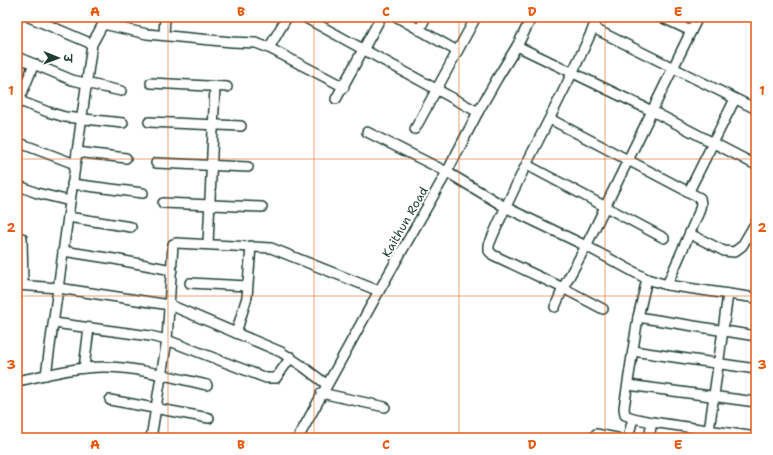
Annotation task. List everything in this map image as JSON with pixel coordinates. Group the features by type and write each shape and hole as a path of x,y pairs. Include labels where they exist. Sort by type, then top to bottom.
{"street":[{"path":"29,17 92,44"},
{"path":"164,35 165,17"},
{"path":"269,48 287,17"},
{"path":"304,17 478,112"},
{"path":"336,99 344,87 381,17"},
{"path":"397,17 457,51"},
{"path":"419,30 426,17"},
{"path":"415,129 476,17"},
{"name":"Kaithun Road","path":"298,438 321,393 379,290 448,172 478,112 517,46 532,17"},
{"path":"598,17 550,119 505,207 489,245 488,251 493,255 563,288 603,309"},
{"path":"660,17 691,31"},
{"path":"555,307 563,288 586,246 698,17"},
{"path":"46,375 92,44 104,21 147,34 256,43 269,48 344,87"},
{"path":"593,28 756,110"},
{"path":"517,46 652,111 756,165"},
{"path":"17,57 72,80 122,91"},
{"path":"34,64 18,102 48,112 81,119 123,123"},
{"path":"151,83 227,87"},
{"path":"208,244 215,86"},
{"path":"688,191 735,99"},
{"path":"550,119 698,196 702,204 667,285"},
{"path":"149,122 241,126"},
{"path":"367,132 448,172 505,207 586,246 647,279 667,285 756,298"},
{"path":"17,142 75,164"},
{"path":"76,152 126,158"},
{"path":"156,163 248,167"},
{"path":"527,164 664,238"},
{"path":"72,184 142,194"},
{"path":"17,185 37,193 70,201"},
{"path":"162,203 262,207"},
{"path":"68,217 130,227"},
{"path":"690,234 724,251 734,252 742,246 756,222"},
{"path":"22,238 20,251 20,285 58,288 170,305 291,357 326,384"},
{"path":"151,438 167,340 175,243 271,248 379,290"},
{"path":"236,334 247,297 251,246"},
{"path":"63,251 172,270"},
{"path":"647,279 638,317 624,412 627,417 708,434 756,437"},
{"path":"190,283 247,286"},
{"path":"708,434 728,294"},
{"path":"638,317 756,336"},
{"path":"54,323 150,336 167,340 272,379 276,378 291,357"},
{"path":"84,368 89,328"},
{"path":"633,351 756,369"},
{"path":"17,381 84,368 108,367 162,375 207,385"},
{"path":"628,385 756,402"},
{"path":"321,393 385,407"},
{"path":"110,400 209,418"},
{"path":"628,438 633,418"},
{"path":"649,438 652,422"},
{"path":"596,434 617,438"}]}
